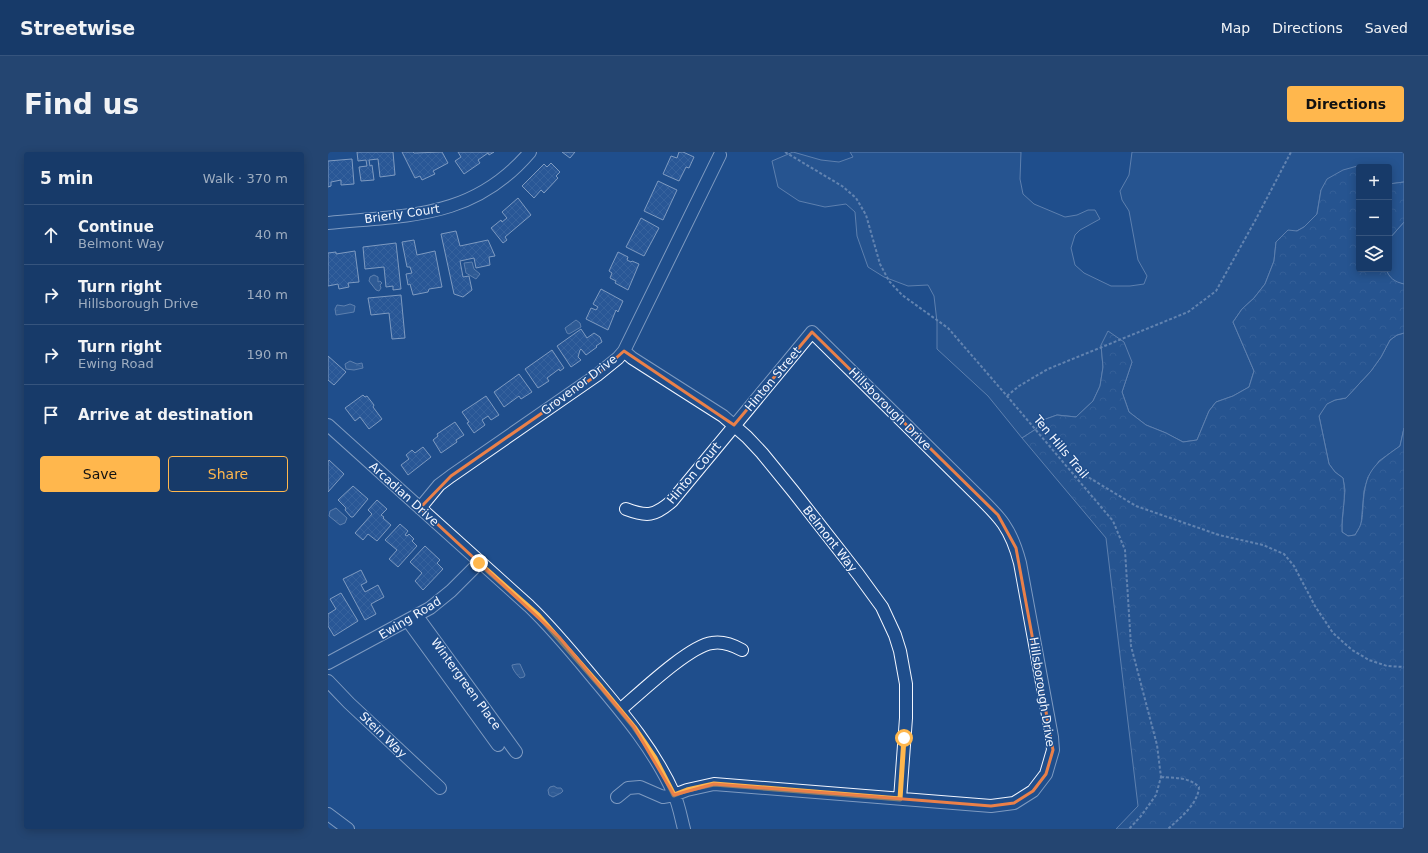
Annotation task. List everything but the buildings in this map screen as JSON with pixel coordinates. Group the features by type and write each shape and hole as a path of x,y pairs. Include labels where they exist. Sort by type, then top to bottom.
{"street":[{"name":"Brierly Court","path":"328,223 426,212 445,209 460,204 497,183 530,152"},
{"name":"Grovenor Drive","path":"420,508 440,485 451,476 597,375 618,358 624,351 720,155"},
{"name":"Hinton Street","path":"734,425 812,332"},
{"name":"Hillsborough Drive","path":"674,795 687,790 714,784 992,806 1014,803 1033,791 1046,774 1053,750 1052,737 1020,563 1011,536 998,515 812,332"},
{"name":"Belmont Way","path":"624,351 632,358 723,416 734,425 762,453 874,594 889,621 900,651 906,684 906,718 900,799"},
{"name":"Hinton Court","path":"626,510 638,514 648,515 657,512 664,507 682,489 734,425"},
{"name":"Arcadian Drive","path":"328,426 479,563"},
{"name":"Ewing Road","path":"328,663 430,608 451,591 479,563"},
{"path":"479,563 529,606 548,626 634,727 655,758 674,795 684,829"},
{"path":"412,619 498,745"},
{"name":"Wintergreen Place","path":"412,619 516,752"},
{"path":"620,710 686,655 703,645 713,642 723,643 742,650"},
{"name":"Stein Way","path":"328,680 354,707 440,788"},
{"path":"617,797 628,788 640,787 663,797 674,795"},
{"path":"328,814 348,829"}],"path":[{"name":"Ten Hills Trail","path":"785,152 842,186 856,198 866,215 880,264 889,281 902,295 948,328 1113,521 1125,550 1131,646 1157,745 1161,777 1156,795 1141,816 1129,829"},
{"path":"1007,396 1019,386 1048,369 1188,312 1216,291 1291,152"},
{"path":"1074,477 1088,477 1136,506 1219,535 1263,545 1284,554 1294,566 1315,606 1333,632 1352,650 1369,660 1387,666 1404,667"},
{"path":"1161,777 1186,779 1194,782 1199,787 1199,794 1194,802 1168,829"}],"highlighted area":[{"path":"812,332 998,515 1016,548 1053,750 1046,774 1033,791 1014,803 991,806 714,784 674,795 634,727 559,637 420,508 451,476 597,375 624,351 734,425"}],"shaded area":[{"path":"793,152 821,160 839,162 853,157 850,152 1021,152 1020,179 1023,194 1034,204 1065,217 1077,215 1088,210 1095,210 1100,219 1080,230 1075,235 1071,248 1075,265 1084,273 1111,286 1144,284 1147,276 1138,260 1129,211 1122,200 1120,191 1129,175 1132,152 1404,152 1404,182 1392,184 1392,164 1356,164 1356,168 1321,190 1317,214 1304,227 1276,242 1274,261 1265,284 1254,298 1242,309 1233,322 1254,371 1249,387 1233,396 1216,402 1209,411 1197,440 1183,442 1146,425 1129,412 1122,392 1132,362 1101,345 1103,367 1100,386 1093,401 1076,417 1057,415 1043,420 1036,429 1022,438 988,396 937,349 937,322 934,296 928,285 908,286 884,277 868,267 857,236 855,212 846,204 825,207 799,201 778,187 772,161"},
{"path":"1404,222 1404,284 1395,282 1387,274 1387,272 1392,272 1392,236"},
{"path":"1404,333 1404,428 1400,446 1379,461 1368,477 1364,491 1361,525 1355,535 1348,536 1342,532 1345,490 1343,478 1335,472 1329,464 1319,416 1326,404 1335,400 1346,398 1371,371 1381,357 1390,340 1397,335"}],"green space":[{"path":"1356,166 1356,272 1388,272 1393,279 1404,284 1404,333 1397,335 1390,340 1381,357 1371,371 1346,398 1335,400 1327,404 1319,416 1329,464 1335,472 1343,478 1344,499 1342,532 1348,536 1355,535 1361,524 1364,494 1368,477 1383,458 1400,446 1404,428 1404,829 1116,829 1138,806 1106,538 1022,438 1036,429 1043,420 1057,415 1076,417 1093,401 1100,386 1103,367 1101,345 1108,331 1124,342 1132,362 1122,392 1129,412 1146,425 1183,442 1197,440 1209,411 1216,402 1233,396 1249,387 1254,371 1233,322 1242,309 1254,298 1265,284 1274,261 1276,242 1288,230 1297,231 1304,227 1317,214 1321,190 1327,179 1343,170"},
{"path":"1404,182 1404,222 1392,236 1392,200 1392,184"}],"water":[{"path":"472,262 474,269 480,274 476,279 466,273 464,263"},
{"path":"374,275 378,277 378,282 380,281 382,283 379,291 376,290 369,281 370,277"},
{"path":"350,304 355,306 354,312 336,315 335,309 337,305 344,306"},
{"path":"576,320 580,323 581,327 569,334 567,333 565,328"},
{"path":"350,361 357,364 362,363 363,368 354,370 346,369 345,364"},
{"path":"336,508 347,518 345,523 340,525 329,516 330,511"},
{"path":"520,664 525,675 524,677 520,678 512,667 512,665"},
{"path":"554,786 561,788 563,791 553,797 549,795 548,790 550,787"}],"route":[{"path":"479,563 538,615 601,687 634,727 645,743 663,772 674,795 687,790 714,784 900,799 904,738"}]}
